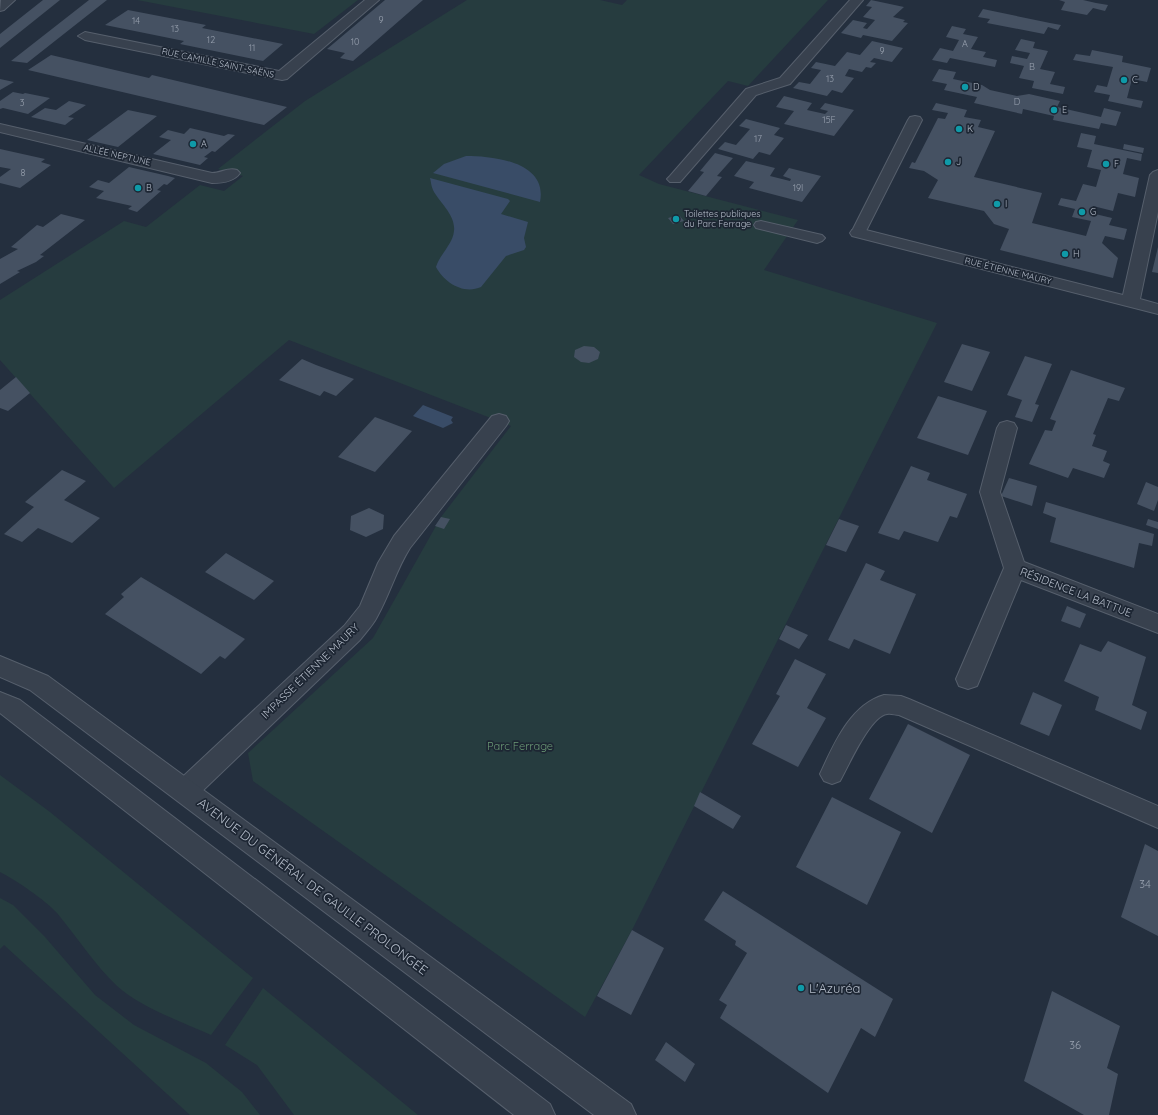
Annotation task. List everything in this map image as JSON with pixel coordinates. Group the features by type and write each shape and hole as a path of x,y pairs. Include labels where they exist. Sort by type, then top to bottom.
{"street":[{"path":"0,7 9,0"},
{"name":"RUE CAMILLE SAINT-SAËNS","path":"85,36 282,76 373,0"},
{"path":"675,179 751,92 785,81 857,0"},
{"name":"ALLÉE NEPTUNE","path":"0,128 212,178 222,178 232,173"},
{"path":"1130,302 1158,175"},
{"name":"RUE ÉTIENNE MAURY","path":"858,233 1158,309"},
{"name":"IMPASSE ÉTIENNE MAURY","path":"185,791 352,633 368,612 389,563 402,542 502,417"},
{"path":"1007,428 990,492 1015,568"},
{"name":"RÉSIDENCE LA BATTUE","path":"968,679 1015,568 1158,624"},
{"name":"AVENUE DU GÉNÉRAL DE GAULLE PROLONGÉE","path":"0,666 39,683 620,1115"},
{"path":"0,702 11,707 539,1115"}],"lane":[{"path":"858,233 915,120"},
{"path":"761,225 817,238"},
{"path":"832,774 864,718 872,710 884,704 901,706 1158,817"}],"green space":[{"path":"137,0 358,0 314,34"},
{"name":"Parc Ferrage","path":"467,0 600,0 622,5 627,0 828,0 748,86 728,81 639,175 659,184 798,220 764,270 937,323 632,930 585,1017 253,781 248,753 373,638 441,517 511,426 289,340 114,488 0,360 0,300 124,221 146,227 200,185 224,191 243,176 218,169 305,101"},
{"path":"0,775 50,812 253,978 211,1035 162,1014 126,994 101,969 52,908 30,891 0,872"},
{"path":"0,898 13,905 45,937 95,995 134,1025 206,1063 242,1092 260,1115 190,1115 4,945 0,949"},
{"path":"263,988 418,1115 294,1115 257,1065 225,1045"}],"water":[{"path":"466,156 478,156 504,160 527,170 536,178 540,189 540,202 433,173 444,164"},
{"path":"430,178 508,199 510,201 501,214 528,222 524,238 526,247 524,250 506,256 481,287 468,289 455,286 444,278 436,267 453,236 454,225 450,214 433,190"},
{"path":"423,405 453,417 451,420 453,423 443,428 413,416"}],"building":[{"path":"43,0 60,0 0,48 0,34"},
{"path":"89,0 107,0 27,63 11,61"},
{"path":"385,0 423,0 353,61 340,58 345,53 327,49"},
{"path":"871,0 904,7 893,17 905,20 903,22 908,23 892,41 863,35 861,38 841,33 853,20 867,23 863,28 867,29 875,20 863,17 872,7 866,6"},
{"path":"1059,0 1083,0 1108,5 1105,11 1093,8 1087,15 1061,10 1065,2"},
{"path":"983,9 1061,25 1058,30 1048,27 1044,34 987,23 990,19 978,17"},
{"path":"128,10 206,25 202,28 283,44 263,61 180,44 184,41 105,25"},
{"name":"A","path":"952,26 966,29 963,34 978,37 971,49 986,52 983,57 997,60 995,67 950,58 947,63 932,60 940,48 953,51 959,40 946,37"},
{"name":"B","path":"1021,39 1035,42 1033,48 1048,51 1040,69 1055,72 1050,84 1065,87 1063,94 1032,88 1034,81 1019,78 1024,66 1010,63 1012,56 1027,59 1030,53 1015,50"},
{"path":"872,41 903,48 892,62 874,58 870,62 876,63 871,68 866,67 862,72 849,69 845,76 854,78 842,93 832,90 827,96 793,88 799,82 810,84 821,70 811,68 816,62 835,66 847,52 860,55"},
{"name":"C","path":"1092,50 1123,56 1122,62 1151,68 1147,82 1132,79 1127,98 1143,101 1141,108 1108,101 1110,95 1094,92 1097,85 1107,87 1113,67 1073,60 1076,54 1090,56"},
{"path":"51,55 149,78 152,75 287,107 264,125 28,70"},
{"path":"939,69 956,72 953,79 982,85 990,90 1017,96 1029,94 1060,101 1057,107 1101,117 1104,108 1121,112 1116,126 1101,123 1099,129 1053,120 1054,116 1023,109 1022,114 974,103 977,97 944,90 947,84 932,81"},
{"path":"0,79 14,82 0,90"},
{"path":"13,92 50,98 28,114 3,108 0,109 0,101"},
{"path":"784,96 812,103 807,110 825,114 828,111 820,109 825,103 854,110 834,136 784,124 794,111 776,107"},
{"path":"69,101 86,105 68,117 74,118 65,125 31,117 45,108 56,110"},
{"path":"936,103 967,110 964,117 981,120 978,127 995,131 974,177 1042,193 1032,223 1086,236 1091,221 1072,217 1075,209 1058,205 1061,198 1076,201 1083,184 1096,187 1101,170 1087,167 1092,150 1077,147 1081,133 1096,136 1094,144 1142,154 1141,161 1127,158 1123,174 1139,178 1135,197 1118,193 1113,211 1093,206 1091,213 1112,218 1109,225 1127,229 1124,240 1105,236 1102,243 1118,258 1113,278 1000,250 1009,229 994,224 984,211 928,198 938,180 924,171 909,168 912,162 915,163 938,118 945,119 948,113 932,110"},
{"path":"128,110 157,116 118,147 87,140"},
{"path":"746,119 780,128 774,135 784,138 770,155 759,152 753,159 718,149 725,142 736,145 750,129 739,126"},
{"name":"A","path":"190,128 224,136 228,134 235,135 215,152 212,151 204,157 208,158 200,165 153,154 171,140 159,137 168,130 184,134"},
{"path":"1124,144 1144,148 1143,153 1123,149"},
{"path":"0,149 45,159 41,162 51,165 20,188 0,183 0,177 11,169 0,167"},
{"path":"715,153 733,158 717,176 722,177 706,196 688,191 704,172 700,171"},
{"path":"746,161 775,168 770,176 790,181 791,179 783,176 789,168 821,176 802,202 749,188 754,182 734,176"},
{"name":"B","path":"129,167 175,178 167,185 164,184 157,190 161,191 137,212 128,209 132,206 96,198 104,191 89,187 98,180 109,183"},
{"path":"61,214 85,220 40,255 44,256 36,262 17,271 20,272 0,284 0,259 18,249 11,247 37,225 43,227"},
{"name":"Toilettes publiques du Parc Ferrage","path":"679,215 684,221 673,224 668,218"},
{"path":"1158,247 1158,273 1152,272"},
{"path":"962,344 990,352 972,391 944,382"},
{"path":"584,346 594,347 600,352 598,359 589,363 581,362 574,357 575,350"},
{"path":"1025,356 1052,364 1035,404 1039,405 1032,422 1015,417 1022,400 1007,395"},
{"path":"302,359 354,379 336,396 324,391 320,396 279,380"},
{"path":"1071,370 1125,388 1119,401 1108,398 1093,434 1096,435 1092,446 1107,451 1103,461 1110,464 1104,478 1073,468 1068,478 1029,464 1045,430 1052,431 1056,421 1050,419"},
{"path":"16,377 30,393 8,411 0,408 0,390"},
{"path":"938,396 987,411 968,455 917,438"},
{"path":"375,417 412,431 375,472 338,457"},
{"path":"911,466 930,473 927,480 967,494 957,518 950,516 938,542 904,531 899,540 878,533"},
{"path":"62,470 86,481 64,500 100,518 72,543 38,528 22,542 4,534 34,507 25,502"},
{"path":"1009,478 1037,486 1032,506 1001,496"},
{"path":"1146,482 1158,487 1158,500 1154,511 1137,504"},
{"path":"1046,502 1154,534 1152,546 1139,543 1134,568 1050,542 1056,518 1043,513"},
{"path":"369,508 384,515 383,529 366,537 350,530 351,516"},
{"path":"441,517 450,519 444,529 435,526"},
{"path":"839,519 859,526 846,552 826,545"},
{"path":"1148,519 1158,522 1158,529 1146,525"},
{"path":"226,553 274,581 254,600 205,572"},
{"path":"866,563 885,571 880,580 916,594 890,654 854,639 849,649 828,640"},
{"path":"141,577 245,639 225,659 220,656 201,674 105,614 124,597 121,594"},
{"path":"1067,606 1086,614 1080,628 1061,621"},
{"path":"786,625 808,635 799,649 779,639"},
{"path":"1108,641 1146,657 1132,705 1147,712 1141,730 1095,710 1099,697 1064,681 1080,644 1101,652"},
{"path":"795,659 826,674 807,708 826,718 798,767 752,744 780,696 776,694"},
{"path":"1033,692 1062,705 1049,736 1020,724"},
{"path":"908,724 970,755 932,833 869,799"},
{"path":"700,792 741,816 733,829 694,806"},
{"path":"832,797 901,832 867,905 796,867"},
{"path":"1145,844 1158,851 1158,936 1121,917"},
{"name":"L'Azuréa","path":"723,891 893,999 875,1037 861,1028 828,1093 720,1018 727,1005 719,1000 747,953 735,945 736,941 704,920"},
{"path":"632,930 664,948 631,1015 597,996"},
{"path":"1052,991 1120,1026 1107,1068 1118,1074 1109,1115 1084,1115 1024,1081"},
{"path":"666,1042 695,1064 685,1082 655,1060"}],"place":[{"name":"C","path":"1124,80"},
{"name":"D","path":"965,87"},
{"name":"E","path":"1054,110"},
{"name":"K","path":"959,129"},
{"name":"A","path":"193,144"},
{"name":"J","path":"948,162"},
{"name":"F","path":"1106,164"},
{"name":"B","path":"138,188"},
{"name":"I","path":"997,204"},
{"name":"G","path":"1082,212"},
{"name":"Toilettes publiques du Parc Ferrage","path":"676,219"},
{"name":"H","path":"1065,254"},
{"name":"L'Azuréa","path":"801,988"}]}
